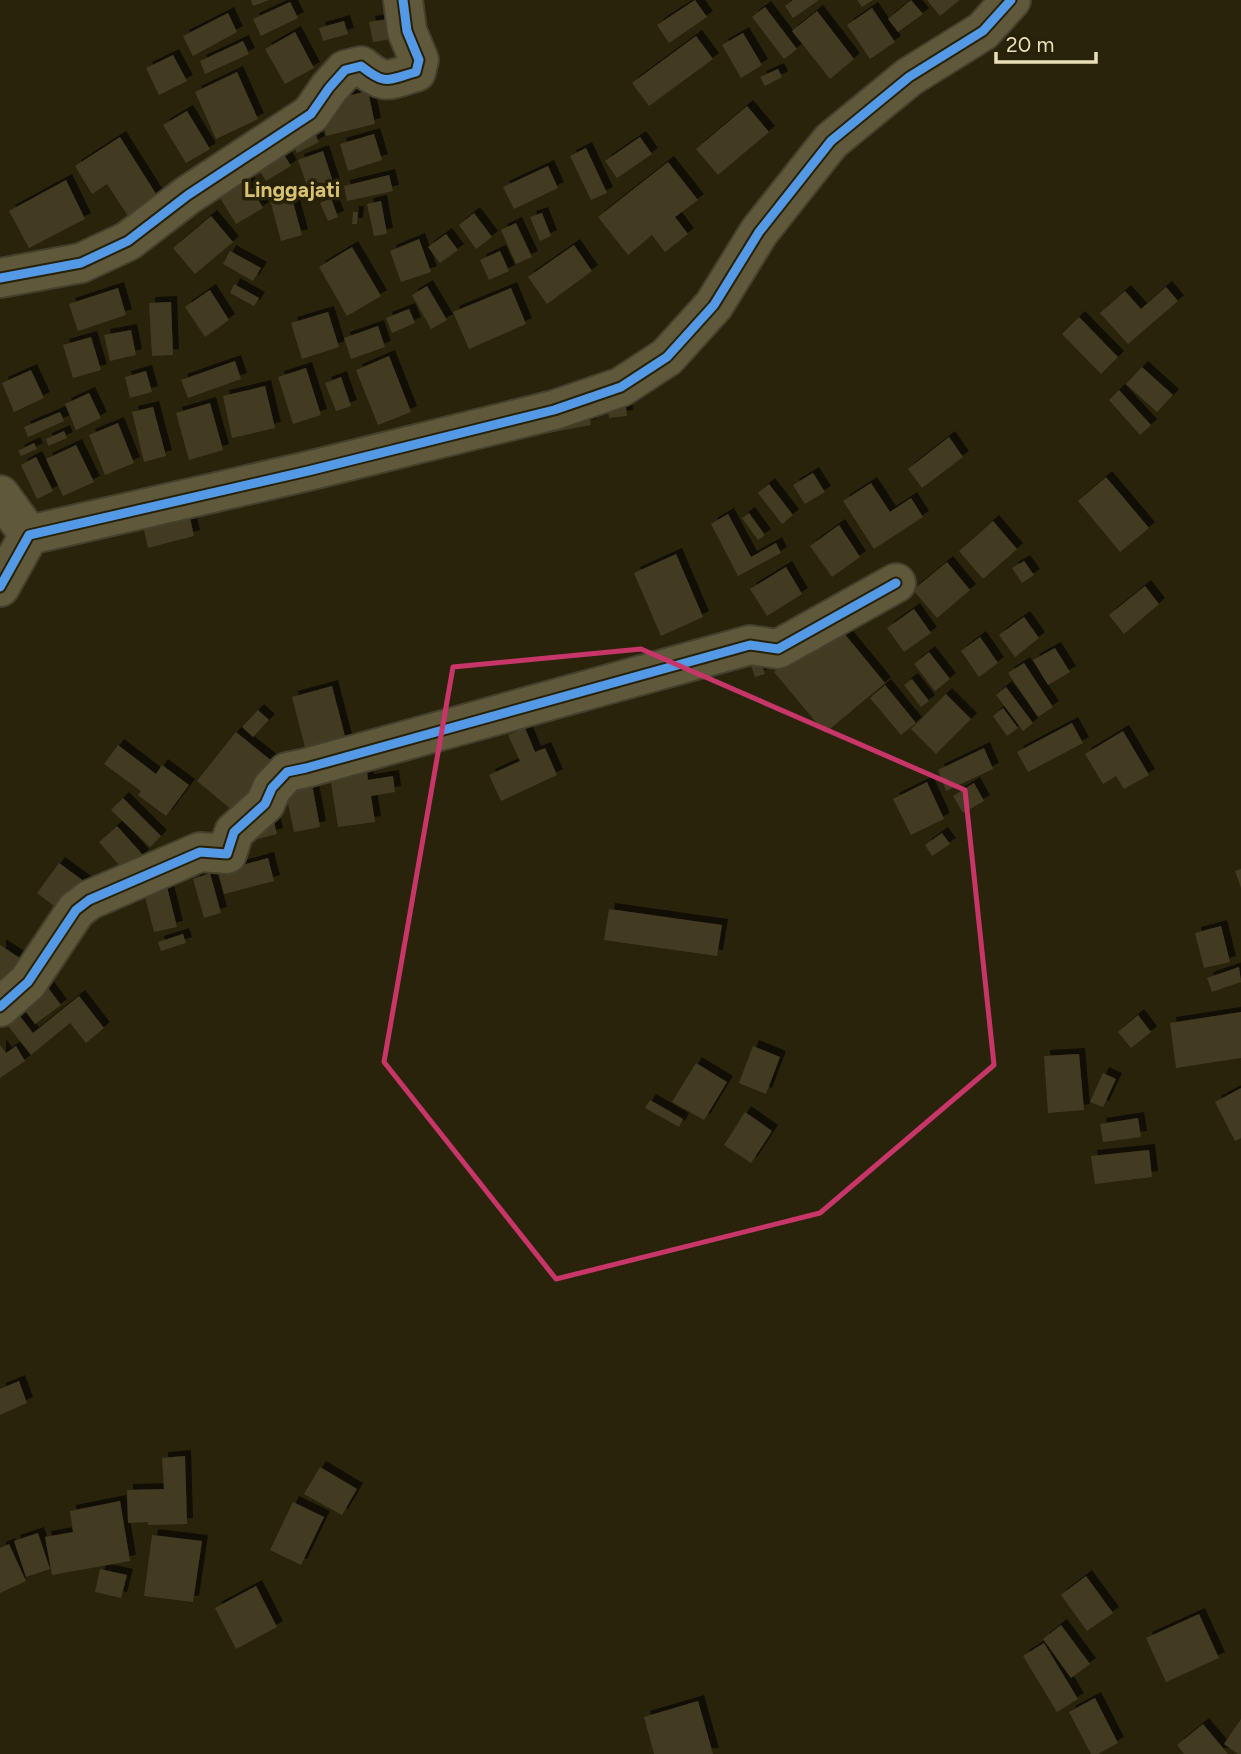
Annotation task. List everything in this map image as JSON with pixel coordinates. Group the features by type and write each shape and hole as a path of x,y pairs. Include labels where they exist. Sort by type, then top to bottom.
{"street":[{"path":"0,278 81,263 128,241 188,195 311,114 345,70 361,66 385,81 416,72 419,60 407,31 403,0"},
{"path":"0,587 29,535 221,492 528,417 621,387 667,358 714,305 759,232 831,141 909,76 983,32 1011,0"},
{"path":"0,495 29,535"},
{"path":"0,1007 28,982 76,910 89,900 200,852 227,854 234,832 265,804 272,788 287,772 750,645 778,649 896,583"}],"highlighted area":[{"path":"641,649 965,790 994,1065 820,1213 556,1279 384,1062 453,667"}],"building":[{"path":"251,0 269,0 253,6"},
{"path":"695,0 707,17 669,43 657,25"},
{"path":"793,0 819,0 793,18 785,6"},
{"path":"857,0 873,0 862,7"},
{"path":"911,0 923,14 898,32 888,19"},
{"path":"927,0 960,0 940,16"},
{"path":"290,2 298,18 261,36 253,19"},
{"path":"765,7 797,49 784,59 752,17"},
{"path":"872,8 895,42 870,59 847,25"},
{"path":"817,11 854,59 830,79 792,31"},
{"path":"228,13 237,32 193,56 183,36"},
{"path":"401,17 404,37 373,42 369,22"},
{"path":"344,21 348,34 323,41 319,28"},
{"path":"295,32 314,68 285,84 265,49"},
{"path":"743,33 762,65 741,78 722,45"},
{"path":"696,36 713,59 649,106 632,83"},
{"path":"243,41 249,54 205,74 200,61"},
{"path":"173,55 187,81 159,95 146,68"},
{"path":"778,69 782,77 765,86 760,77"},
{"path":"237,72 258,119 216,139 195,92"},
{"path":"315,88 339,98 368,91 375,124 326,136"},
{"path":"301,103 319,142 297,153 280,113"},
{"path":"747,106 769,132 718,175 696,149"},
{"path":"187,111 210,149 186,163 163,125"},
{"path":"374,134 382,160 348,171 340,144"},
{"path":"272,135 291,166 266,181 247,151"},
{"path":"120,137 158,197 128,216 107,184 92,194 75,166"},
{"path":"640,137 652,154 617,178 605,161"},
{"path":"586,148 607,193 591,200 570,156"},
{"path":"323,151 334,185 310,194 298,160"},
{"path":"236,161 263,208 236,224 208,178"},
{"path":"668,162 698,200 675,217 688,234 665,252 652,235 628,255 598,217"},
{"path":"548,166 558,188 514,209 503,187"},
{"path":"389,175 393,191 347,201 344,186"},
{"path":"66,180 85,219 29,248 9,211"},
{"path":"290,191 302,235 281,241 269,196"},
{"path":"331,198 338,217 328,221 320,203"},
{"path":"381,201 387,234 374,236 367,204"},
{"path":"353,212 358,212 357,224 352,224"},
{"path":"474,213 492,237 476,249 459,225"},
{"path":"542,213 551,236 540,241 530,217"},
{"path":"211,216 233,242 195,274 173,248"},
{"path":"516,223 532,257 516,264 501,230"},
{"path":"446,234 458,250 440,263 428,247"},
{"path":"419,239 431,272 401,282 390,251"},
{"path":"574,245 592,271 547,304 528,277"},
{"path":"352,247 381,296 347,316 319,267"},
{"path":"230,251 261,268 253,281 223,264"},
{"path":"500,251 509,271 489,280 480,260"},
{"path":"234,284 259,298 254,306 230,293"},
{"path":"427,286 447,320 431,329 412,295"},
{"path":"1166,287 1178,301 1128,344 1100,313 1125,291 1141,309"},
{"path":"118,288 126,315 78,331 69,304"},
{"path":"511,288 526,324 469,349 453,312"},
{"path":"210,290 229,320 205,337 185,307"},
{"path":"171,302 173,355 152,356 149,303"},
{"path":"409,309 415,323 392,333 386,318"},
{"path":"328,312 339,347 302,359 291,323"},
{"path":"1079,317 1118,357 1101,374 1062,334"},
{"path":"378,326 385,347 351,359 344,338"},
{"path":"131,330 136,355 110,361 104,335"},
{"path":"91,337 101,370 73,378 63,345"},
{"path":"389,356 411,412 378,425 356,370"},
{"path":"235,361 241,379 188,398 181,380"},
{"path":"1142,367 1173,395 1157,412 1126,384"},
{"path":"306,368 321,415 293,424 278,377"},
{"path":"31,370 44,398 14,412 2,383"},
{"path":"146,371 152,392 130,398 125,377"},
{"path":"341,377 351,406 336,411 325,383"},
{"path":"265,386 275,428 232,438 223,396"},
{"path":"1119,390 1151,425 1140,435 1109,400"},
{"path":"89,393 101,418 76,430 65,404"},
{"path":"625,397 627,416 609,418 607,399"},
{"path":"210,403 223,450 189,460 176,413"},
{"path":"153,407 166,456 144,462 132,412"},
{"path":"60,412 64,421 28,437 24,427"},
{"path":"589,414 591,425 532,436 531,425"},
{"path":"118,423 134,463 105,475 89,435"},
{"path":"64,431 67,438 48,446 46,439"},
{"path":"949,437 963,457 922,488 908,469"},
{"path":"34,443 37,449 21,456 18,451"},
{"path":"76,445 94,482 63,496 46,459"},
{"path":"36,457 53,491 37,499 21,465"},
{"path":"813,473 825,492 805,504 793,485"},
{"path":"1106,477 1149,528 1120,552 1078,501"},
{"path":"871,483 890,512 911,498 923,517 874,549 843,501"},
{"path":"769,484 793,515 782,524 758,493"},
{"path":"188,509 194,536 148,548 142,521"},
{"path":"749,513 765,535 758,540 742,518"},
{"path":"728,514 751,557 776,543 781,553 738,576 711,524"},
{"path":"993,521 1017,549 983,579 959,551"},
{"path":"839,525 860,557 832,577 810,546"},
{"path":"676,554 703,617 661,636 634,573"},
{"path":"1024,561 1034,575 1022,583 1012,568"},
{"path":"947,562 970,590 937,618 913,590"},
{"path":"786,567 802,594 767,616 750,589"},
{"path":"1145,586 1159,604 1124,634 1109,615"},
{"path":"914,609 931,633 904,652 887,628"},
{"path":"1024,617 1039,638 1015,657 999,635"},
{"path":"834,621 885,683 825,733 774,672"},
{"path":"980,637 998,663 979,677 961,651"},
{"path":"1055,648 1070,672 1048,685 1033,660"},
{"path":"929,652 950,679 935,691 914,664"},
{"path":"759,657 765,674 755,677 749,660"},
{"path":"1024,663 1053,707 1038,717 1008,673"},
{"path":"912,679 929,701 921,707 904,685"},
{"path":"885,685 916,723 901,735 870,698"},
{"path":"332,686 347,744 307,755 292,697"},
{"path":"1006,687 1033,723 1023,731 996,695"},
{"path":"946,694 971,719 936,754 911,729"},
{"path":"1003,708 1018,728 1007,736 993,716"},
{"path":"258,710 269,720 253,737 242,727"},
{"path":"1072,723 1083,743 1028,772 1017,752"},
{"path":"525,728 535,752 545,748 557,775 501,801 489,775 520,761 508,735"},
{"path":"1123,731 1149,775 1124,789 1116,776 1103,784 1085,754"},
{"path":"236,732 278,766 238,815 197,781"},
{"path":"118,745 156,774 162,765 189,785 166,816 138,795 141,791 104,764"},
{"path":"984,748 993,769 946,791 938,770"},
{"path":"367,771 368,780 393,776 395,792 371,796 375,822 338,827 330,776"},
{"path":"311,779 320,827 294,832 284,785"},
{"path":"927,782 944,819 911,835 893,799"},
{"path":"974,783 984,801 963,813 953,796"},
{"path":"123,798 161,836 150,847 111,810"},
{"path":"273,818 277,834 258,839 253,824"},
{"path":"117,826 143,855 125,872 99,842"},
{"path":"942,833 950,844 932,856 925,845"},
{"path":"268,858 274,881 224,894 218,872"},
{"path":"59,863 85,882 62,912 37,893"},
{"path":"1241,869 1241,888 1235,871"},
{"path":"210,873 221,913 204,918 193,879"},
{"path":"167,887 177,927 154,932 144,893"},
{"path":"609,909 722,925 717,956 604,940"},
{"path":"1221,926 1230,962 1204,968 1195,933"},
{"path":"183,934 186,943 161,951 158,942"},
{"path":"0,945 29,964 0,1002"},
{"path":"1239,967 1241,982 1212,992 1207,978"},
{"path":"46,985 61,1005 35,1024 20,1004"},
{"path":"79,996 104,1028 86,1043 70,1023 31,1055 4,1021 16,1011 33,1033"},
{"path":"1241,1012 1241,1058 1176,1068 1170,1023"},
{"path":"1138,1015 1151,1032 1131,1048 1118,1032"},
{"path":"0,1045 6,1053 16,1046 25,1061 0,1078"},
{"path":"753,1046 780,1057 766,1094 739,1083"},
{"path":"1079,1054 1084,1110 1048,1113 1044,1056"},
{"path":"696,1063 727,1082 704,1120 672,1102"},
{"path":"1103,1073 1116,1079 1103,1107 1090,1102"},
{"path":"1241,1088 1241,1138 1235,1141 1215,1102"},
{"path":"650,1100 683,1119 679,1127 645,1108"},
{"path":"745,1112 772,1131 751,1163 724,1145"},
{"path":"1138,1118 1141,1137 1103,1142 1100,1124"},
{"path":"1149,1150 1152,1177 1095,1184 1091,1156"},
{"path":"19,1381 27,1403 0,1415 0,1389"},
{"path":"185,1456 187,1524 128,1523 127,1490 164,1489 162,1458"},
{"path":"320,1467 357,1489 342,1515 304,1494"},
{"path":"120,1501 130,1561 52,1575 45,1537 73,1532 70,1511"},
{"path":"293,1502 324,1517 301,1565 270,1550"},
{"path":"38,1533 50,1569 26,1577 14,1541"},
{"path":"152,1535 202,1541 193,1602 144,1596"},
{"path":"9,1544 26,1581 0,1593 0,1548"},
{"path":"100,1569 127,1575 121,1598 95,1592"},
{"path":"1086,1576 1113,1613 1087,1631 1061,1595"},
{"path":"256,1586 277,1627 236,1649 215,1608"},
{"path":"1199,1614 1219,1658 1166,1682 1146,1638"},
{"path":"1061,1625 1090,1664 1071,1678 1043,1639"},
{"path":"1044,1643 1078,1699 1057,1712 1023,1656"},
{"path":"1095,1698 1118,1743 1098,1754 1091,1754 1069,1712"},
{"path":"698,1701 713,1754 654,1754 644,1717"},
{"path":"1241,1719 1241,1754 1238,1754 1224,1744"},
{"path":"1203,1724 1228,1754 1184,1754 1177,1745"}],"cycle path":[{"path":"0,278 81,263 128,241 188,195 311,114 345,70 361,66 376,77 387,80 416,72 419,60 407,31 403,0"},
{"path":"0,587 29,535 308,471 554,410 621,387 667,357 714,305 759,232 831,141 909,77 983,31 1011,0"},
{"path":"0,1007 28,982 76,910 89,900 200,852 227,854 234,832 265,804 272,788 287,772 750,645 778,649 896,583"}],"district":[{"name":"Linggajati","path":"292,190"}]}
